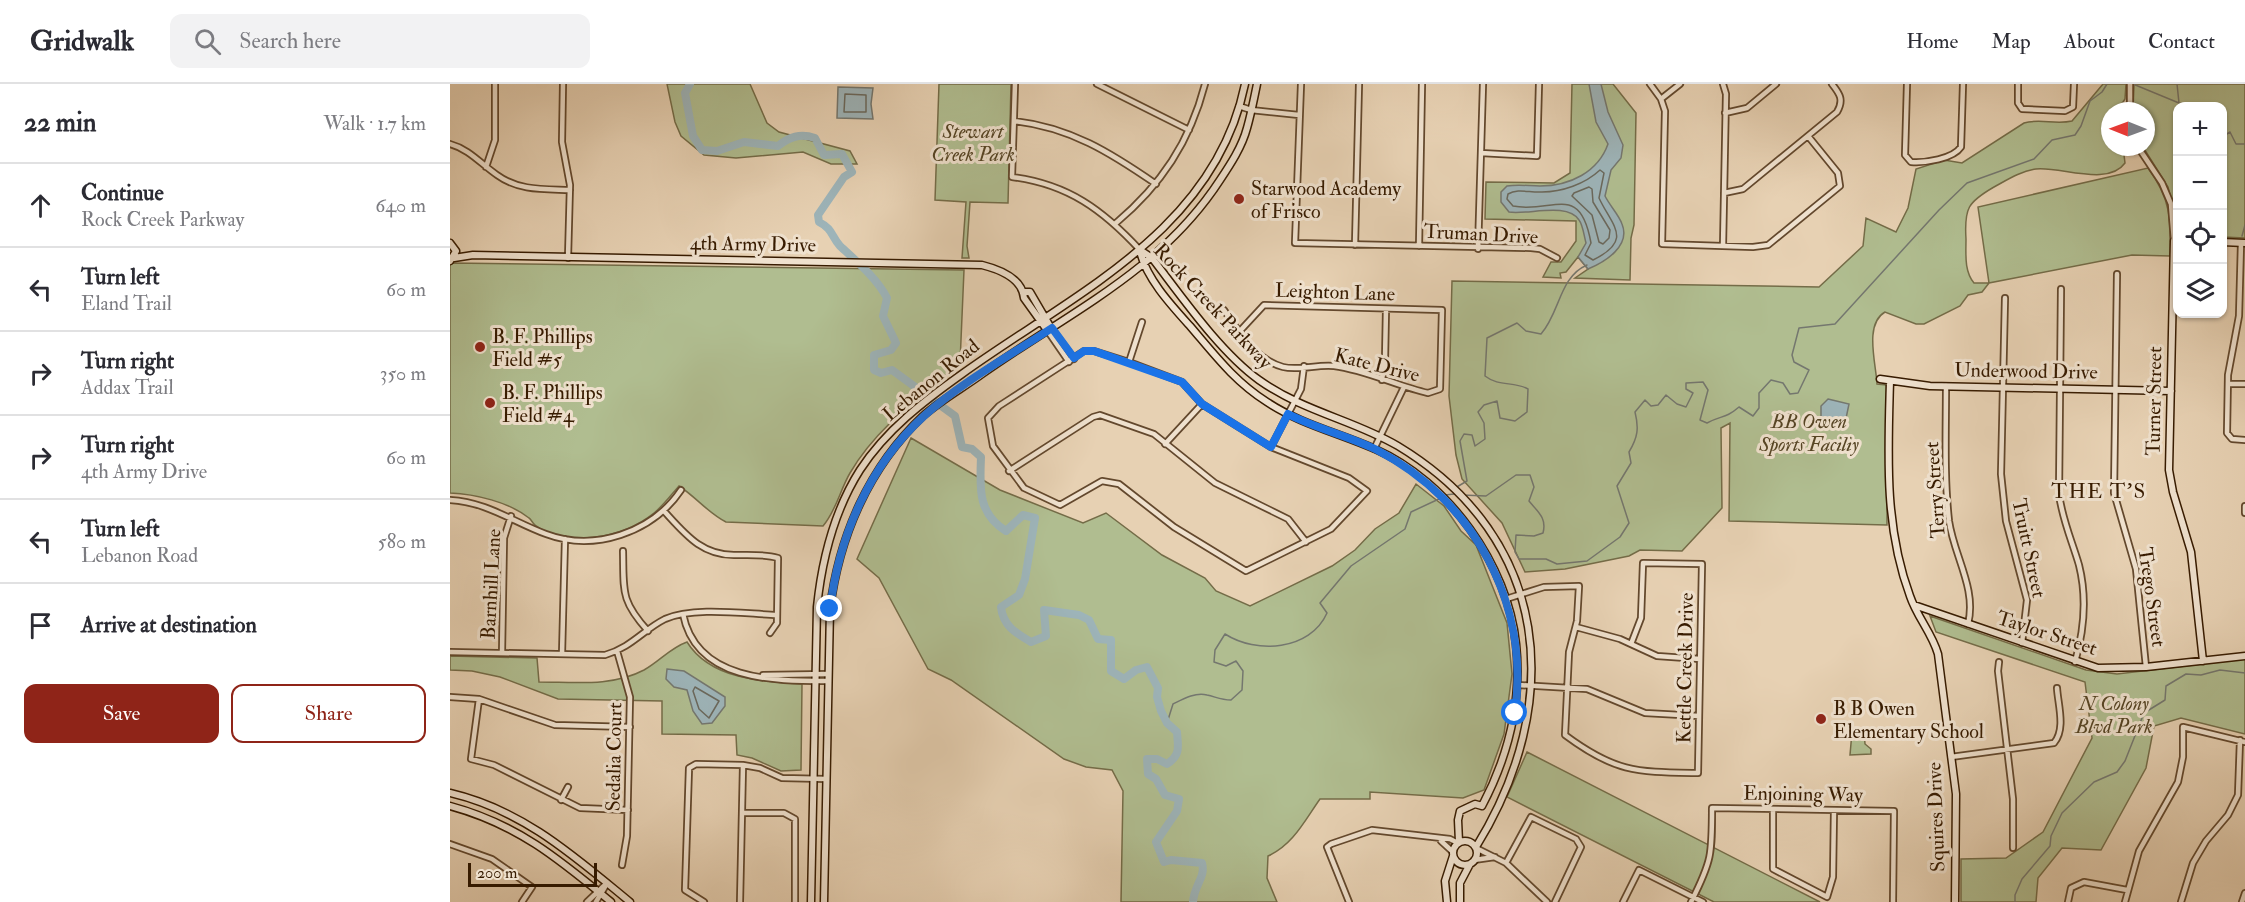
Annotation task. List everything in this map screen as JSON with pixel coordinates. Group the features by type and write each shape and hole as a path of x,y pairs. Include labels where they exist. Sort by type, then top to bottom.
{"street":[{"path":"486,166 495,140 495,84"},
{"path":"563,84 562,146 570,190 568,258"},
{"path":"1015,84 1012,177 1043,182 1066,192 1116,224 1140,250"},
{"path":"1097,84 1189,130"},
{"path":"1116,224 1156,184 1175,159 1189,130 1204,84"},
{"name":"Lebanon Road","path":"811,902 819,586 833,525 850,488 861,469 898,425 920,405 1140,250 1179,214 1210,171 1221,151 1245,84"},
{"name":"Lebanon Road","path":"824,902 828,678 833,589 853,517 874,477 907,434 939,403 1143,265 1191,222 1221,178 1247,129 1257,84"},
{"path":"1239,106 1251,110 1299,115 1301,84"},
{"path":"1355,245 1359,84"},
{"path":"1419,246 1422,84"},
{"path":"1478,249 1483,84"},
{"path":"1481,153 1538,156 1539,84"},
{"path":"1650,84 1661,99 1665,111 1662,244 1761,247 1774,241 1837,191 1840,180 1838,173 1808,136"},
{"path":"1661,99 1680,84"},
{"path":"1722,246 1726,93 1723,84"},
{"path":"1725,113 1747,108 1776,84"},
{"path":"1724,193 1743,189 1837,112 1842,104 1841,98 1832,84"},
{"path":"1907,84 1905,155 1911,162 1934,159 1958,151 1961,147 1963,84"},
{"path":"2018,84 2019,107 2025,110 2070,110 2074,104 2074,84"},
{"path":"2130,84 2130,102"},
{"name":"Truman Drive","path":"1299,115 1295,243 1540,249 1557,258"},
{"path":"1014,121 1061,130 1095,144 1156,184"},
{"path":"450,144 466,151 517,186 570,190"},
{"name":"Turner Street","path":"2144,156 2162,183 2173,212"},
{"path":"1210,171 1221,178"},
{"path":"2227,242 2243,243 2238,324 2228,384 2228,437 2245,440"},
{"name":"4th Army Drive","path":"473,255 453,246 452,259 473,255 906,262 988,266 1008,274 1024,292 1030,292 1042,318 1071,360"},
{"name":"Rock Creek Parkway","path":"1140,250 1152,258 1234,358 1258,379 1294,402 1396,445 1435,472 1476,513 1506,559 1520,595 1529,633 1532,686 1527,728 1514,770 1476,848"},
{"name":"Rock Creek Parkway","path":"1140,250 1143,265 1204,345 1239,382 1288,414 1374,448 1423,480 1461,518 1485,550 1506,598 1515,632 1518,685 1511,734 1494,785 1482,806"},
{"name":"Turner Street","path":"2175,264 2170,480 2191,552 2203,661"},
{"name":"Trego Street","path":"2117,274 2114,493 2136,569 2146,667"},
{"path":"2061,289 2060,502 2083,589 2082,636 2075,662"},
{"name":"Truitt Street","path":"2005,298 2002,498 2027,600 2022,643"},
{"name":"Leighton Lane","path":"1239,332 1264,305 1442,310 1439,391"},
{"path":"1382,380 1385,360 1386,309"},
{"name":"Kate Drive","path":"1224,310 1239,332 1262,356 1283,367 1335,366 1428,393 1439,391"},
{"path":"1129,362 1142,322"},
{"path":"2238,324 2245,324"},
{"path":"1204,345 1215,336"},
{"path":"1084,351 1094,351 1182,382 1202,404 1271,447 1350,478 1367,491 1337,524 1246,571 1174,527 1122,486 1106,480 1061,505 1024,488 1009,471 991,443 989,415 1071,360 1084,351"},
{"path":"1271,447 1303,381 1304,366"},
{"name":"Underwood Drive","path":"1880,379 1946,386 2171,391"},
{"name":"Squires Drive","path":"1890,381 1889,498 1898,554 1914,605 1931,633 1938,654 1956,794 1955,902"},
{"path":"2228,384 2245,384"},
{"name":"Terry Street","path":"1946,386 1947,495 1955,548 1969,591 1971,613 1968,624"},
{"path":"1374,448 1404,387"},
{"path":"1165,444 1202,404"},
{"path":"1009,471 1097,415 1153,434 1223,488 1288,519 1306,542"},
{"path":"450,500 475,504 511,516 544,533 565,539 591,540 619,535 646,523 664,510 681,490"},
{"path":"2245,506 2245,513"},
{"path":"664,510 690,540 708,551 718,554 769,555 778,558 777,615 774,629 770,633"},
{"name":"Barnhill Lane","path":"502,653 504,538 511,516"},
{"path":"562,654 565,539"},
{"path":"623,551 626,599 631,612 648,631"},
{"name":"Kettle Creek Drive","path":"1567,687 1565,735 1588,751 1627,770 1698,773 1702,564 1642,563 1641,616 1631,644"},
{"path":"819,586 833,589"},
{"path":"1506,598 1548,586 1579,586 1576,627 1569,652 1567,687"},
{"name":"Taylor Street","path":"1914,605 2075,662 2109,669 2245,656"},
{"path":"450,652 596,655 617,651 662,621 683,614 777,615"},
{"path":"683,614 689,636 706,658 721,667 761,676 828,678"},
{"path":"1576,627 1631,644 1661,657 1700,659"},
{"name":"Sedalia Court","path":"617,651 629,689 630,728 627,836 622,865"},
{"path":"1999,662 1998,670 2013,799 2013,848"},
{"path":"1518,685 1594,690 1649,714 1699,716"},
{"path":"1951,757 2049,745 2060,736 2056,687"},
{"path":"450,697 479,699 550,724 630,728"},
{"path":"479,699 471,759 494,765 540,785 561,800 580,808 628,810"},
{"path":"2125,902 2147,834 2178,782 2183,757 2184,728 2242,741 2238,795 2228,815 2206,841 2193,863 2181,902"},
{"path":"740,902 742,765"},
{"path":"704,902 685,890 687,771 690,766 742,765 760,768 782,778 826,779"},
{"path":"1494,785 1504,791"},
{"path":"561,800 568,787"},
{"path":"450,793 509,812 551,837 630,902"},
{"path":"1446,902 1445,881 1458,843 1460,811 1475,804 1482,806 1492,814"},
{"path":"450,806 475,813 523,834 611,902"},
{"name":"Enjoining Way","path":"1692,900 1709,866 1712,853 1712,808 1894,811 1893,902"},
{"path":"1773,809 1773,870 1827,897 1833,877 1834,810"},
{"path":"742,813 784,813 793,816 797,826 795,902"},
{"path":"1506,863 1531,818 1576,839 1581,847 1555,902"},
{"path":"1349,902 1327,847 1372,830 1458,843 1467,841 1506,863 1546,902"},
{"path":"1439,839 1461,864 1495,857"},
{"path":"450,844 492,860 532,887 522,902"},
{"path":"1460,902 1460,883 1472,862 1476,848"},
{"path":"813,860 825,858"},
{"path":"813,860 825,866"},
{"path":"1623,902 1639,870 1692,900 1703,902"},
{"path":"2068,902 2071,888 2084,882 2127,890"},
{"path":"587,902 607,883"},
{"path":"596,902 599,892"},
{"path":"2242,902 2245,893"}],"green space":[{"path":"667,84 750,84 767,123 779,132 850,151 857,164 831,164 803,152 736,158 704,155 681,136 675,122"},
{"name":"Stewart Creek Park","path":"939,84 1011,84 1008,203 970,202 967,246 969,258 962,258 966,202 935,200"},
{"path":"1572,84 1613,84 1636,113 1634,225 1631,238 1630,280 1575,278 1588,269 1578,257 1566,272 1560,273 1561,278 1543,277 1551,262 1561,262 1576,241 1576,221 1485,219 1486,182 1554,183 1570,173"},
{"name":"BB Owen Sports Faciliy","path":"2103,84 2126,84 2123,102 2101,102 2101,156 2124,156 2125,163 2117,170 2096,175 2046,169 2030,170 1985,192 1973,202 1966,220 1966,256 1967,268 1974,283 1989,283 1982,292 1968,295 1960,306 1924,324 1916,324 1885,312 1875,325 1873,345 1877,384 1887,385 1887,525 1729,521 1730,423 1721,428 1722,508 1682,551 1640,550 1629,556 1565,569 1525,572 1502,523 1462,479 1456,455 1449,396 1452,281 1819,287 1863,246 1866,218 1896,232 1908,208 1916,169 1944,160 1962,163 2024,123 2072,121"},
{"path":"2134,84 2245,84 2245,238 2227,237 2227,102 2173,102 2173,207 2168,187 2149,156 2155,156 2155,102 2133,102"},
{"path":"2148,168 2156,179 2170,220 2170,256 2132,255 1989,283 1978,207"},
{"path":"450,263 964,270 960,363 900,414 873,441 850,473 823,526 726,522 679,486 654,513 627,528 596,537 563,537 535,525 521,512 502,503 481,497 450,493"},
{"path":"911,438 1000,490 1083,523 1106,513 1162,555 1205,578 1216,591 1250,606 1332,566 1355,550 1375,529 1399,513 1416,484 1444,506 1461,531 1476,545 1507,623 1512,674 1504,734 1484,790 1463,798 1370,792 1370,799 1320,799 1291,839 1268,856 1267,878 1277,902 1121,902 1123,791 1112,770 1086,767 1064,759 951,680 928,669 879,578 857,559"},
{"name":"N Colony Blvd Park","path":"1930,616 2086,670 2117,674 2245,659 2245,734 2181,718 2154,726 2146,768 2101,850 2062,848 2038,878 2036,902 1961,902 1961,859 2006,858 2043,832 2092,738 2085,682 1936,632"},
{"path":"687,642 709,664 723,671 754,680 802,684 801,770 781,771 752,758 737,755 736,735 662,734 662,701 558,699 500,677 472,671 450,670 450,656 537,658 539,682 606,681 644,670"},
{"path":"1864,731 1865,744 1871,749 1871,754 1850,755 1852,732"},
{"path":"1527,752 1820,902 1714,902 1507,797"}],"water":[{"path":"1589,84 1601,84 1608,112 1623,145 1621,158 1611,170 1605,196 1621,221 1624,232 1620,246 1615,252 1588,269 1578,257 1586,243 1579,220 1573,215 1557,210 1509,212 1501,202 1501,192 1507,186 1551,185 1572,180 1582,176 1597,162 1608,144 1596,122"},
{"path":"838,87 873,88 871,104 873,119 837,118"},
{"path":"1828,399 1849,404 1844,428 1830,428 1821,419 1821,406"},
{"path":"667,669 684,671 725,697 725,706 712,723 702,724 693,711 687,690 674,687 666,679"}],"waterway":[{"path":"690,84 685,93 693,136 702,150 717,151 744,142 778,146 791,138 804,136 815,138 824,155 842,154 852,172 844,177 818,215 819,222 827,227 840,246 872,277 887,298 883,316 896,343 891,350 874,355 874,370 881,373 892,370 955,416 962,447 972,449 981,457 982,499 985,508 997,524 1006,531 1023,515 1035,518 1025,579 1019,595 1001,607 1007,624 1031,642 1046,636 1044,610 1079,615 1089,620 1098,639 1111,640 1111,671 1124,679 1136,670 1147,667 1158,688 1157,697 1161,711 1167,723 1177,732 1178,742 1177,754 1167,764 1157,759 1147,759 1148,774 1156,779 1165,795 1179,799 1177,811 1156,842 1164,862 1171,860 1202,863 1202,873 1193,902"},
{"path":"1462,495 1486,496 1516,475 1530,475 1534,487 1529,501 1541,516 1544,528 1543,533 1534,536 1516,535 1515,552 1519,559 1546,559 1557,564 1587,561 1620,537 1629,523 1617,486 1631,463 1629,452 1637,432 1635,412 1645,400 1651,406 1658,405 1666,395 1677,404 1686,407 1693,393 1686,389 1686,383 1703,382 1708,390 1700,420 1707,423 1739,407 1753,416 1759,408 1759,393 1771,380 1783,383 1790,394 1798,393 1809,370 1794,362 1792,355 1799,328 1835,324 1939,210 1967,183 2034,159 2052,140 2075,135 2081,126 2090,101 2102,92 2107,84"},
{"path":"2133,84 2177,102"},
{"path":"2177,84 2179,102"},
{"path":"2227,134 2230,132 2236,144 2245,144"},
{"path":"2242,236 2245,225"},
{"path":"1455,488 1467,481 1460,441 1464,434 1472,435 1475,446 1485,439 1484,423 1478,412 1484,405 1497,401 1500,418 1515,421 1527,412 1528,389 1496,382 1485,376 1487,338 1517,323 1526,331 1541,334 1565,287 1571,278 1587,265"},
{"path":"1445,495 1454,494"},
{"path":"1167,723 1173,704 1185,698 1203,694 1231,700 1242,690 1243,671 1236,661 1226,666 1214,662 1215,650 1225,634 1238,640 1266,646 1295,642 1308,635 1319,626 1327,613 1320,603 1351,566 1405,529 1411,512 1441,498"},
{"path":"2015,902 2015,895 2022,879 2050,846 2051,836 2062,813 2094,782 2117,772 2125,761 2144,713 2165,700 2166,686 2186,674 2201,675 2220,670 2245,673"}],"place":[{"name":"Starwood Academy of Frisco","path":"1239,199"},
{"name":"B. F. Phillips Field #5","path":"480,347"},
{"name":"B. F. Phillips Field #4","path":"490,403"},
{"name":"B B Owen Elementary School","path":"1821,719"}],"district":[{"name":"THE T'S","path":"2099,491"}],"route":[{"path":"830,609 846,533 865,493 886,460 907,434 939,403 1052,328 1074,358 1084,351 1094,351 1182,382 1202,404 1271,447 1288,414 1307,424 1378,451 1423,480 1470,527 1499,577 1512,617 1518,657 1515,713"}]}
